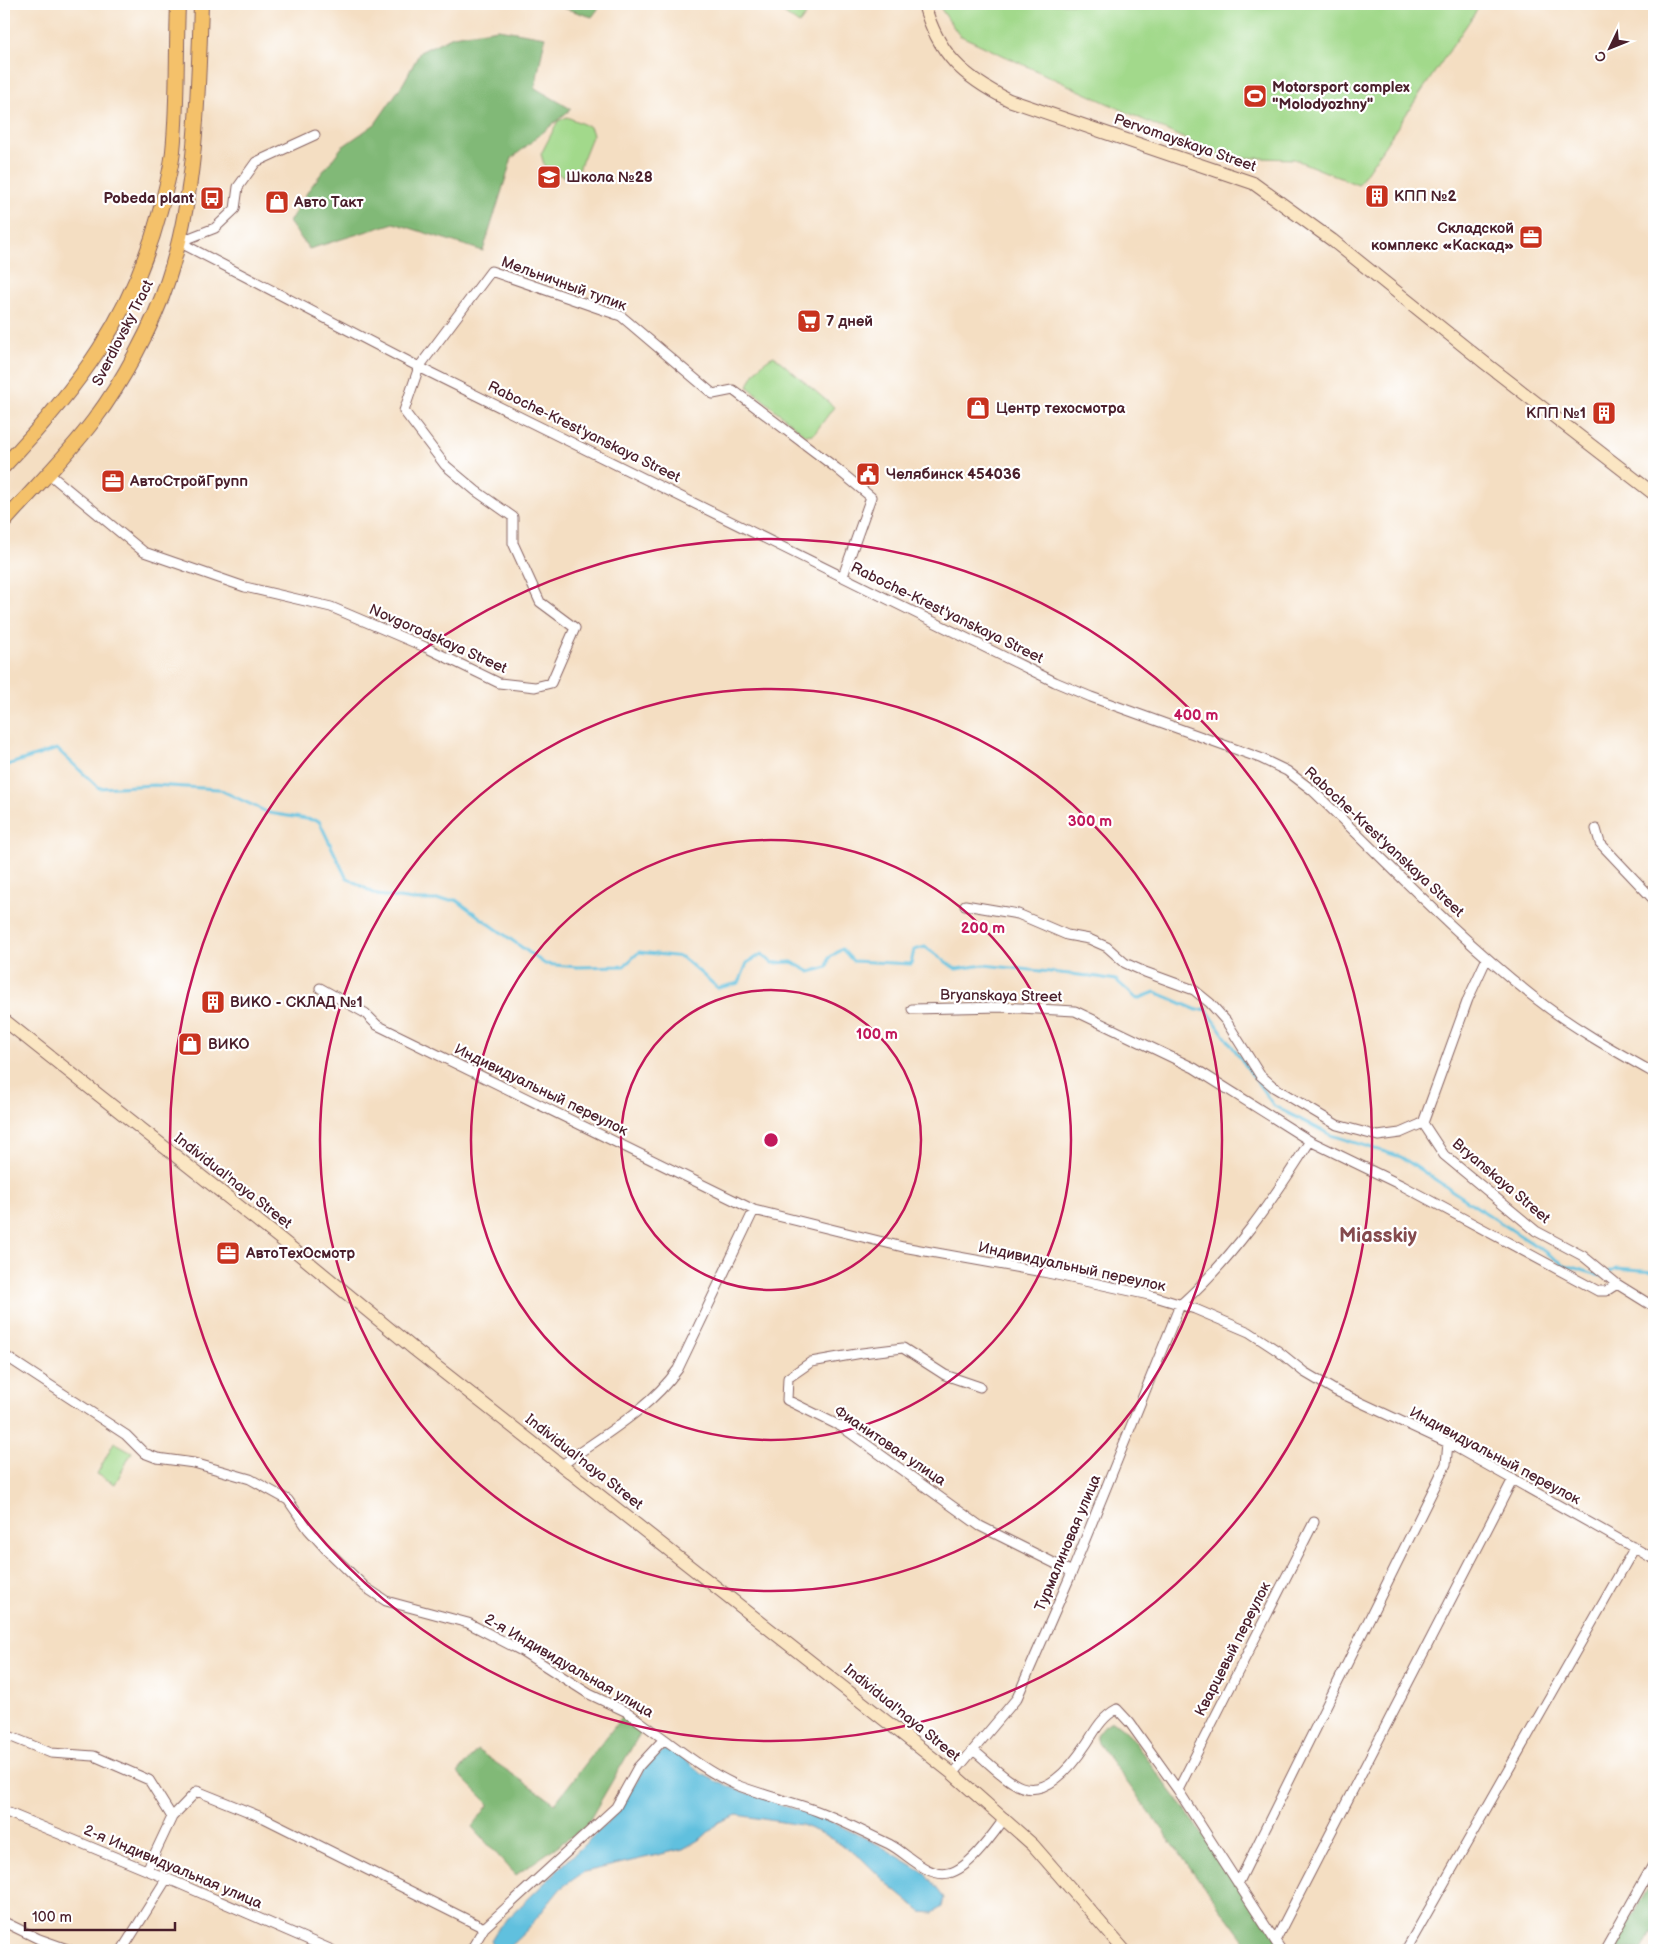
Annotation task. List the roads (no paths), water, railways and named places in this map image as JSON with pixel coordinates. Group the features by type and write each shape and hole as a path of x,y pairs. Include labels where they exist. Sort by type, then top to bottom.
{"main road":[{"name":"Sverdlovsky Tract","path":"4,466 57,408 83,376 122,312 145,259 163,198 172,153 178,4"},
{"name":"Sverdlovsky Tract","path":"4,522 94,420 124,374 151,321 168,281 179,242 191,172 198,93 202,4"},
{"name":"Pervomayskaya Street","path":"924,4 931,26 942,49 965,72 991,91 1009,100 1253,183 1332,240 1470,351 1654,494"},
{"name":"Individual'naya Street","path":"4,1020 953,1774 1005,1818 1033,1845 1124,1950"}],"street":[{"path":"179,242 215,228 235,209 238,188 256,162 315,135"},
{"name":"Raboche-Krest'yanskaya Street","path":"179,242 419,367 1091,697 1260,758 1287,771 1312,790 1487,958 1582,1032 1654,1073"},
{"name":"Мельничный тупик","path":"419,367 491,271 622,316 713,394 733,390 836,468 870,497 843,576"},
{"name":"Novgorodskaya Street","path":"48,473 144,552 246,587 331,607 425,647 498,683 535,687 551,682 575,628 540,602 513,543 513,517 476,491 445,465 404,411 419,367"},
{"path":"1596,830 1600,843 1654,900"},
{"path":"965,905 1018,914 1068,934 1090,939 1107,947 1132,966 1194,990 1210,1003 1226,1021 1260,1075 1275,1088 1337,1126 1378,1136 1400,1133 1423,1122 1468,999 1487,958"},
{"name":"Индивидуальный переулок","path":"320,988 365,1013 377,1025 754,1210 903,1247 1052,1274 1149,1295 1195,1309 1249,1332 1278,1351 1304,1372 1336,1391 1448,1443 1654,1559"},
{"name":"Bryanskaya Street","path":"912,1009 1001,1007 1075,1011 1194,1068 1310,1141 1402,1186 1598,1291 1606,1291 1617,1284"},
{"name":"Bryanskaya Street","path":"1423,1122 1444,1155 1536,1231 1583,1256 1617,1284 1654,1307"},
{"path":"1180,1305 1210,1278 1264,1212 1310,1141"},
{"path":"562,1465 641,1409 660,1393 678,1368 754,1210"},
{"name":"Турмалиновая улица","path":"953,1774 1017,1698 1072,1572 1180,1305"},
{"name":"Фианитовая улица","path":"980,1387 945,1375 903,1348 811,1362 788,1378 786,1400 842,1427 980,1526 1072,1572"},
{"name":"2-я Индивидуальная улица","path":"4,1355 126,1435 144,1453 157,1458 194,1463 250,1479 288,1500 308,1529 326,1550 365,1587 386,1601 468,1623 522,1651 589,1694 627,1712 707,1770 735,1784 817,1811 850,1825 896,1847 917,1863 937,1874 950,1874 968,1861 1005,1818"},
{"path":"1238,1884 1446,1464 1448,1443"},
{"path":"1275,1941 1513,1479"},
{"name":"Кварцевый переулок","path":"1178,1790 1314,1522"},
{"path":"1406,1950 1635,1547"},
{"path":"973,1750 1013,1783 1030,1789 1050,1784 1071,1768 1105,1715 1117,1709 1130,1722 1178,1790 1281,1950"},
{"path":"4,1734 51,1753 94,1756 149,1780 172,1817"},
{"path":"471,1950 484,1928 616,1808 638,1767 664,1739"},
{"path":"147,1870 172,1817 196,1791 264,1818 484,1928"},
{"name":"2-я Индивидуальная улица","path":"4,1811 167,1878 332,1950"},
{"path":"1605,1950 1654,1863"},
{"path":"122,1950 167,1878"},
{"path":"4,1922 39,1939 70,1950"}],"water":[{"path":"666,1748 683,1757 702,1774 727,1786 832,1822 879,1845 925,1873 944,1898 942,1907 933,1913 921,1912 893,1889 860,1857 826,1835 801,1825 737,1815 719,1822 702,1838 683,1849 584,1872 561,1888 527,1930 509,1947 502,1950 494,1950 491,1940 499,1927 618,1812 644,1769"}],"waterway":[{"path":"4,766 57,749 99,788 154,785 218,789 269,813 319,821 346,877 377,895 413,900 456,900 545,964 577,967 624,966 639,952 682,957 718,988 739,983 747,963 762,954 772,963 792,962 810,972 827,967 829,958 842,949 853,961 911,964 914,950 925,947 956,969 984,965 1098,977 1116,980 1137,999 1155,992 1197,1010 1206,1009 1274,1106 1331,1135 1401,1157 1565,1265 1602,1276"},
{"path":"1607,1273 1616,1268 1654,1271"}],"place":[{"name":"Motorsport complex \"Molodyozhny\"","path":"1255,96"},
{"name":"Школа №28","path":"549,177"},
{"name":"КПП №2","path":"1377,196"},
{"name":"Pobeda plant","path":"212,198"},
{"name":"Авто Такт","path":"277,202"},
{"name":"Складской комплекс «Каскад»","path":"1531,237"},
{"name":"7 дней","path":"809,321"},
{"name":"Центр техосмотра","path":"978,408"},
{"name":"КПП №1","path":"1604,413"},
{"name":"Челябинск 454036","path":"868,474"},
{"name":"АвтоСтройГрупп","path":"113,481"},
{"name":"ВИКО - СКЛАД №1","path":"213,1002"},
{"name":"ВИКО","path":"190,1044"},
{"name":"АвтоТехОсмотр","path":"228,1253"}],"district":[{"name":"Miasskiy","path":"1378,1236"}]}
